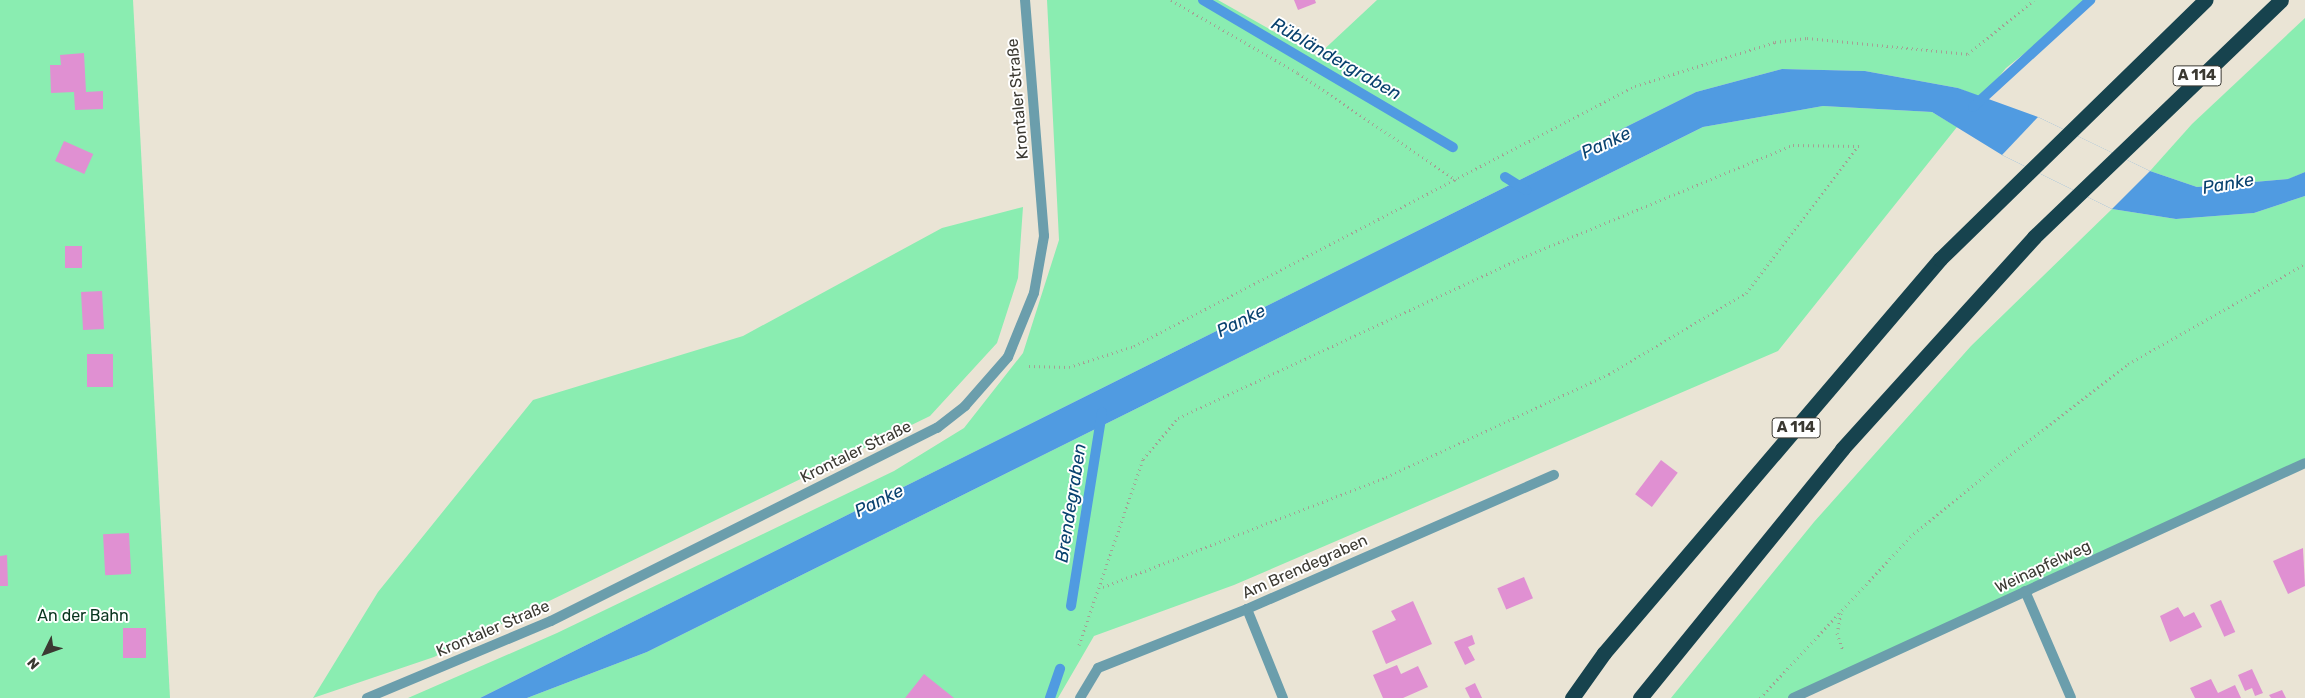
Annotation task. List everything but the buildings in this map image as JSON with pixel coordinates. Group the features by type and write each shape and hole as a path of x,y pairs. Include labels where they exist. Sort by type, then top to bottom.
{"highway":[{"name":"A 114","path":"1572,698 1604,653 1940,259 2205,0"},
{"name":"A 114","path":"1640,698 1842,449 2077,194 2281,0"}],"street":[{"name":"Krontaler Straße","path":"367,698 551,621 937,428 965,406 1008,357 1034,292 1044,236 1025,0"},
{"name":"Weinapfelweg","path":"1793,698 2305,463"},
{"name":"Am Brendegraben","path":"1080,698 1098,668 1247,609 1554,475"},
{"path":"2025,591 2071,698"},
{"path":"1247,609 1283,698"}],"path":[{"path":"1171,0 1298,74 1456,180"},
{"path":"1008,357 1023,366 1069,367 1134,346 1635,86 1774,42 1807,38 1968,54 2034,0"},
{"path":"1080,645 1103,587 1143,460 1178,418 1526,256 1793,145 1858,146 1746,293 1617,369 1386,477 1103,587"},
{"path":"1760,698 1910,537 2128,364 2305,264"},
{"path":"1842,611 1837,633 1844,651 1859,657 1882,657"}],"green space":[{"name":"An der Bahn","path":"0,0 133,0 170,698 0,698"},
{"path":"1047,0 1218,0 1317,56 1377,0 2092,0 2006,68 1982,98 1958,88 1865,71 1782,69 1696,92 480,698 408,698 557,633 894,471 964,428 1023,353 1059,240"},
{"path":"2305,18 2305,172 2289,179 2197,187 2150,171 2192,124"},
{"path":"1823,106 1932,112 1957,127 1778,351 1234,585 1094,636 1058,698 527,698 647,652 1703,127"},
{"path":"2305,196 2305,463 1793,698 1671,698 1814,522 1971,346 2112,209 2176,219 2254,213"},
{"path":"1023,207 1018,278 997,343 930,416 434,657 313,698 378,592 533,400 743,336 942,228"}],"water":[{"name":"Panke","path":"1782,69 1865,71 1958,88 2038,117 2150,171 2197,187 2288,179 2305,172 2305,196 2254,213 2176,219 2112,209 2002,155 1932,112 1823,106 1703,127 647,652 527,698 480,698 1696,92"}],"pier":[{"path":"2038,117 2150,171 2112,209 2002,155"}],"waterway":[{"name":"Rübländergraben","path":"1203,0 1453,147"},
{"path":"1973,107 2090,0"},
{"name":"Rübländergraben","path":"1505,177 1526,190"},
{"name":"Brendegraben","path":"1071,606 1102,412"},
{"name":"Brendegraben","path":"1050,698 1060,669"}]}
